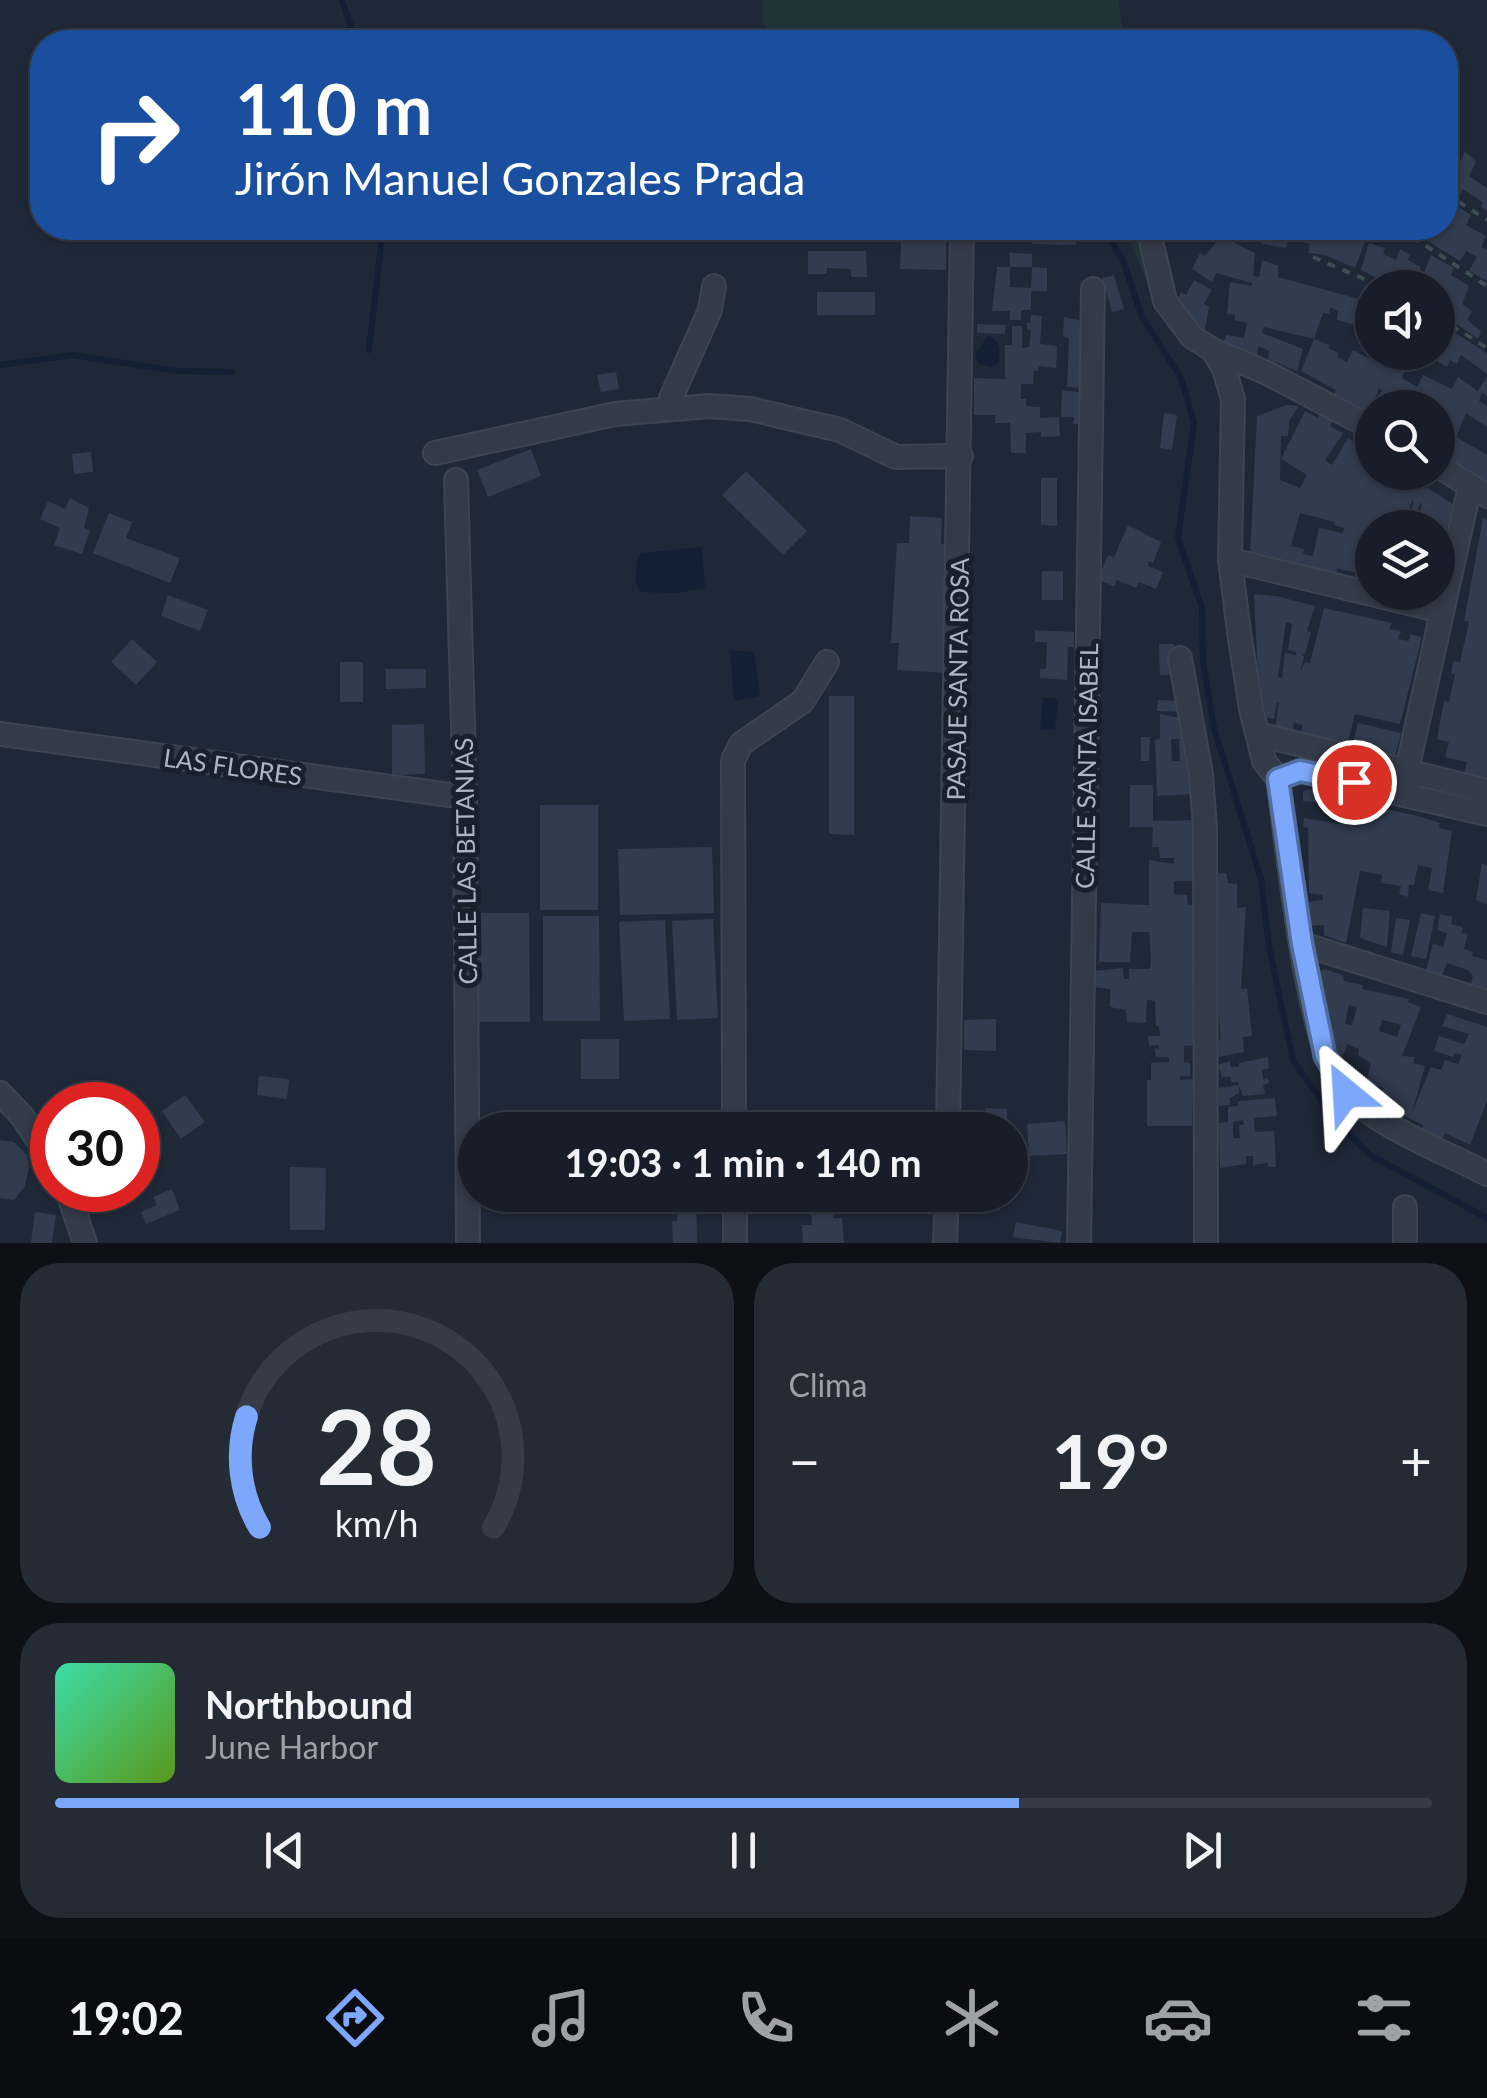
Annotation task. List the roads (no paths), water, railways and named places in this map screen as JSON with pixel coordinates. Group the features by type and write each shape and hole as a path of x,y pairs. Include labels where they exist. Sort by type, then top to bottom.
{"street":[{"name":"PASAJE SANTA ROSA","path":"948,1112 962,240"},
{"path":"1151,240 1165,301 1192,337 1355,419"},
{"path":"670,409 674,389 710,310 714,286"},
{"name":"CALLE SANTA ISABEL","path":"1080,1243 1093,289"},
{"path":"1213,350 1224,369 1233,400 1230,560 1251,709 1264,761 1289,775 1411,795 1487,814"},
{"path":"1233,400 1267,374"},
{"path":"435,452 615,414 708,406 750,410 840,430 896,457 961,456"},
{"path":"1411,795 1408,770 1442,612 1479,491 1455,476"},
{"name":"CALLE LAS BETANIAS","path":"456,480 465,798 468,1243"},
{"path":"1230,560 1442,612"},
{"path":"1180,658 1201,774 1205,828 1206,1243"},
{"path":"734,1112 733,760 740,744 803,701 826,662"},
{"name":"LAS FLORES","path":"0,734 465,798"},
{"path":"1258,734 1487,790"},
{"path":"1289,775 1308,758 1302,744"},
{"path":"1289,775 1302,944 1325,1056 1346,1093 1381,1119 1486,1172"},
{"path":"1302,944 1487,1002"},
{"path":"0,1093 30,1128"},
{"path":"1405,1207 1405,1243"},
{"path":"74,1212 85,1243"},
{"path":"734,1212 735,1243"},
{"path":"946,1212 946,1243"}],"water":[{"path":"988,336 995,340 999,351 998,363 992,367 979,364 975,354"},
{"path":"702,547 705,588 676,593 640,592 635,580 641,553"},
{"path":"730,650 754,652 760,696 734,701"},
{"path":"1043,697 1058,699 1055,730 1040,729"}],"waterway":[{"path":"342,0 352,30"},
{"path":"369,350 382,240"},
{"path":"1111,240 1124,263 1142,317 1181,378 1194,423 1178,538 1202,608 1203,663 1214,728 1261,879 1269,947 1293,1060 1335,1120 1370,1155 1487,1218"},
{"path":"0,365 73,355 176,371 233,372"}]}
